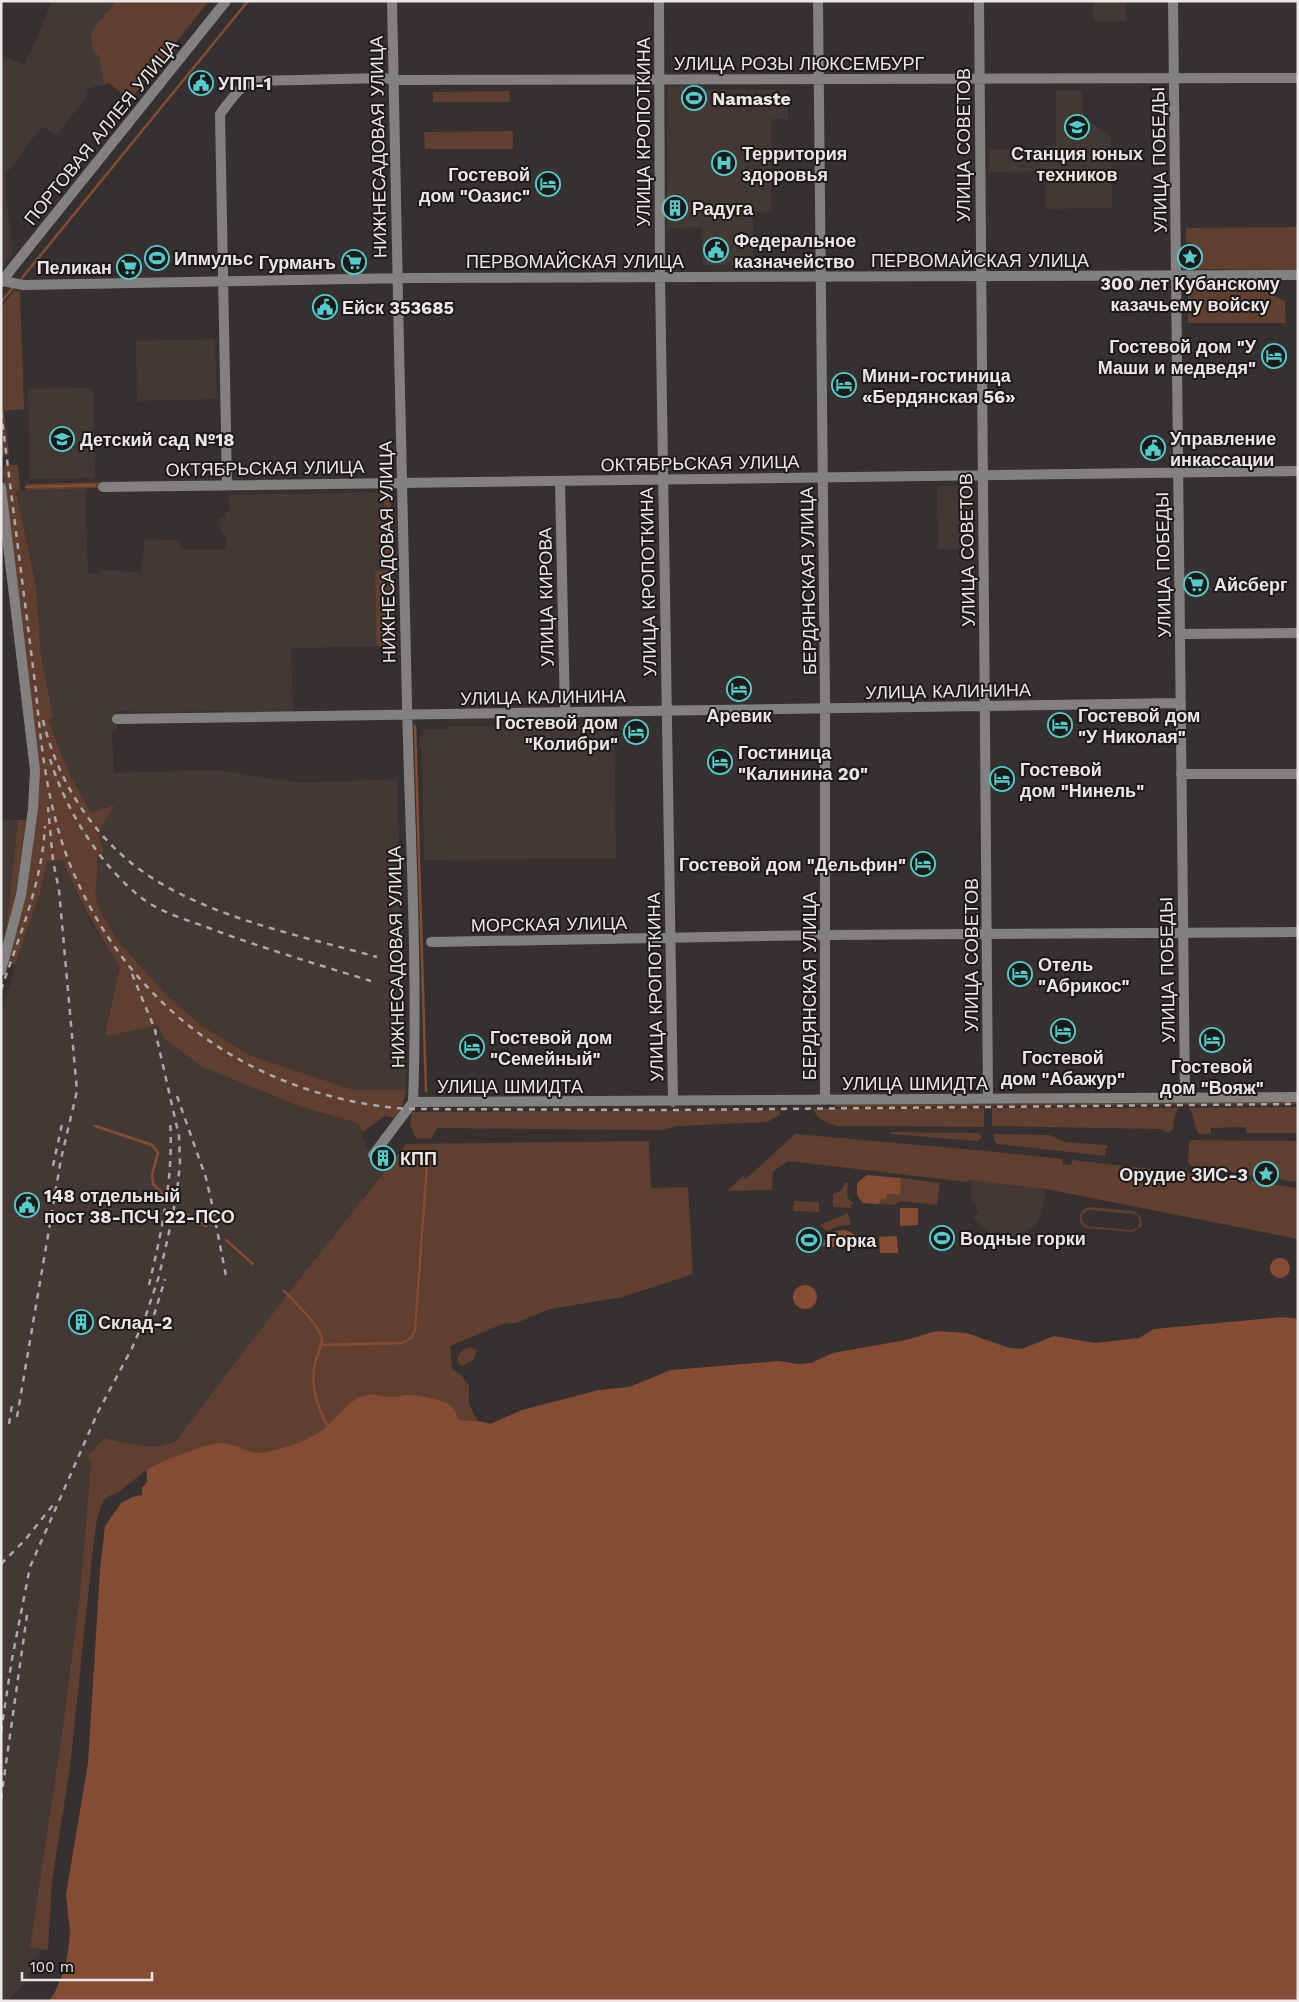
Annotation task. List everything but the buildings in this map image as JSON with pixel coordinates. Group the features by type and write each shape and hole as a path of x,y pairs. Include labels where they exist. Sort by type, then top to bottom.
{"street":[{"name":"ПОРТОВАЯ АЛЛЕЯ УЛИЦА","path":"2,282 226,1"},
{"name":"НИЖНЕСАДОВАЯ УЛИЦА","path":"392,1 407,716 414,942 415,1045 413,1102"},
{"name":"УЛИЦА КРОПОТКИНА","path":"659,1 660,277 673,1102"},
{"name":"БЕРДЯНСКАЯ УЛИЦА","path":"818,1 825,709 825,1100"},
{"name":"УЛИЦА СОВЕТОВ","path":"979,1 988,1099"},
{"name":"УЛИЦА ПОБЕДЫ","path":"1173,1 1185,1098"},
{"name":"УЛИЦА РОЗЫ ЛЮКСЕМБУРГ","path":"222,282 220,114 242,86 254,80 385,78 393,80 1298,78"},
{"name":"ПЕРВОМАЙСКАЯ УЛИЦА","path":"2,282 23,285 397,278 1298,275"},
{"path":"222,282 227,485"},
{"name":"ОКТЯБРЬСКАЯ УЛИЦА","path":"103,487 1298,472"},
{"name":"УЛИЦА КИРОВА","path":"560,481 565,713"},
{"path":"1,487 35,770 33,808 21,896 1,971"},
{"path":"1180,634 1298,633"},
{"name":"УЛИЦА КАЛИНИНА","path":"117,719 1180,704"},
{"path":"1181,774 1298,774"},
{"name":"МОРСКАЯ УЛИЦА","path":"431,942 825,935 1298,932"},
{"name":"УЛИЦА ШМИДТА","path":"413,1102 1298,1097"},
{"path":"373,1155 413,1102"}],"shaded area":[{"path":"52,1 116,1 94,28 91,43 92,48 99,57 104,84 86,89 87,96 56,136 42,126 6,174 6,196 13,254 1,268 1,55 25,65"},
{"path":"116,1 209,1 130,100 109,83 104,84 99,57 92,49 91,35 94,28"},
{"path":"1093,1 1126,1 1126,21 1093,21"},
{"path":"667,86 705,86 705,90 788,90 788,119 771,119 771,211 753,212 753,265 703,265 702,227 667,228"},
{"path":"1056,90 1082,90 1083,118 1111,136 1112,208 1046,209 1046,171 989,172 989,150 1045,150 1046,146 1056,146"},
{"path":"509,91 510,102 433,102 433,92"},
{"path":"513,131 513,149 425,149 424,132"},
{"path":"1298,227 1298,270 1198,269 1197,250 1191,243 1186,242 1186,228"},
{"path":"1259,284 1269,294 1285,301 1286,323 1188,323 1188,285"},
{"path":"14,291 20,292 24,409 4,411 9,455 1,456 1,307"},
{"path":"215,339 217,399 137,401 136,341"},
{"name":"Детский сад №18","path":"93,388 95,478 30,479 28,389"},
{"path":"5,465 18,465 20,490 16,491 36,586 41,656 53,717 49,720 67,768 91,813 115,805 97,832 104,851 97,857 95,889 98,907 117,940 166,995 202,1026 249,1055 354,1090 406,1090 403,1104 395,1118 385,1116 362,1132 358,1123 302,1107 203,1067 164,1039 158,1025 108,1036 105,1034 120,967 75,889 63,860 47,862 40,893 15,965 8,963 38,770 3,471"},
{"path":"100,482 100,488 27,490 27,484"},
{"path":"937,486 972,486 973,549 938,549"},
{"path":"85,488 88,574 99,574 100,569 141,573 145,539 179,540 180,549 226,550 226,535 223,535 220,528 219,518 225,518 225,512 230,512 228,495 391,492 394,646 291,648 293,712 117,711 117,731 112,732 114,773 217,770 300,783 397,779 406,1090 354,1090 249,1055 202,1026 166,995 117,940 98,907 95,889 97,857 104,851 97,832 114,805 91,813 60,756 49,720 53,717 41,656 36,586 16,490"},
{"path":"384,498 391,498 394,646 377,646 375,571 385,571"},
{"path":"614,725 616,858 424,860 422,749 420,749 420,736 423,736 423,729"},
{"path":"1,820 18,820 6,931 1,948"},
{"path":"18,820 26,820 15,899 1,960 1,948 6,931"},
{"path":"63,860 91,923 120,967 105,1034 108,1036 158,1025 302,1107 358,1123 369,1153 378,1159 384,1151 392,1160 176,1441 167,1445 146,1447 104,1438 87,1457 91,1462 80,1593 63,1726 30,1947 42,1949 26,1981 8,2001 1,2001 1,1015 40,893 47,862"},
{"path":"1298,1101 1298,1104 989,1106 989,1104"},
{"path":"836,1104 986,1104 987,1106 834,1107"},
{"path":"1298,1107 1298,1133 1246,1133 1246,1127 1211,1128 1211,1134 1199,1134 1193,1114 1189,1108"},
{"path":"984,1108 984,1127 837,1126 820,1118 813,1109"},
{"path":"992,1108 1179,1108 1175,1114 1173,1129 1168,1133 1160,1129 992,1126"},
{"path":"780,1111 780,1115 767,1122 677,1126 661,1130 437,1128 431,1139 416,1138 410,1124 412,1112"},
{"path":"891,1132 978,1133 982,1137 978,1141 891,1134"},
{"path":"795,1134 1063,1159 1062,1164 1071,1165 1072,1160 1169,1171 1172,1173 1177,1171 1298,1188 1298,1239 1046,1189 971,1180 966,1182 789,1161 773,1171 772,1190 727,1191 743,1176 746,1179"},
{"path":"994,1134 1049,1135 1065,1142 1107,1145 1107,1149 1105,1149 1106,1156 997,1144 994,1140"},
{"path":"1191,1140 1298,1141 1298,1182 1282,1180 1278,1176 1273,1179 1273,1171 1259,1170 1258,1177 1232,1172 1227,1169 1218,1170 1206,1166 1194,1167 1188,1162 1189,1143"},
{"path":"649,1141 651,1188 688,1187 693,1274 623,1297 550,1309 516,1323 502,1324 450,1346 452,1369 462,1376 469,1386 469,1404 478,1422 484,1422 142,1492 142,1488 147,1482 146,1470 119,1492 103,1501 97,1519 94,1539 70,1767 52,1881 48,1950 30,1947 63,1726 80,1593 91,1462 87,1457 104,1438 149,1446 158,1446 176,1441 287,1295 406,1144"},
{"path":"867,1175 901,1178 900,1195 887,1194 886,1198 880,1200 879,1204 863,1203 857,1195 857,1183"},
{"path":"901,1178 940,1183 937,1205 901,1201 894,1205 879,1204 880,1200 887,1194 899,1195"},
{"path":"971,1180 1046,1189 1041,1215 1034,1226 1020,1234 1007,1237 991,1234 973,1217 979,1213 974,1202 971,1204"},
{"path":"845,1183 848,1183 847,1197 854,1204 851,1204 851,1208 833,1207 833,1194 841,1191"},
{"path":"794,1201 819,1202 819,1212 793,1211"},
{"path":"1088,1207 1134,1211 1141,1217 1142,1226 1133,1232 1085,1228 1082,1225 1080,1216","holes":["1089,1210 1138,1216 1140,1223 1133,1230 1087,1226 1082,1220 1084,1213"]},
{"path":"900,1208 918,1208 918,1225 900,1226"},
{"path":"848,1213 851,1225 839,1226 827,1231 820,1225"},
{"path":"845,1230 857,1237 862,1249 860,1249 855,1240 846,1237 838,1240 834,1247 822,1246 830,1234"},
{"path":"897,1236 898,1253 880,1253 879,1237"},
{"path":"1276,1258 1284,1258 1290,1264 1290,1272 1284,1278 1276,1278 1270,1272 1270,1264"},
{"path":"805,1285 813,1289 817,1297 813,1305 805,1309 797,1305 793,1297 797,1289"},
{"path":"1283,1317 1298,1319 1298,2001 49,2001 64,1971 68,1953 70,1932 66,1894 88,1763 100,1570 105,1526 121,1503 132,1497 142,1495 142,1488 147,1482 147,1470 153,1466 184,1453 215,1444 233,1445 254,1453 260,1453 303,1441 323,1430 352,1402 366,1395 393,1397 412,1395 429,1398 449,1404 459,1420 490,1424 522,1410 599,1390 629,1387 671,1370 779,1361 798,1364 811,1363 833,1353 906,1340 937,1331 967,1333 1009,1348 1022,1349 1054,1336 1095,1343 1139,1338 1154,1329"},
{"path":"470,1347 477,1350 473,1360 462,1366 459,1364 458,1355"}],"waterway":[{"path":"22,278 248,1"},
{"path":"1,302 12,289"},
{"path":"26,487 95,485"},
{"path":"415,726 426,1091"},
{"path":"95,1126 152,1145 158,1153 152,1175 153,1184 163,1194"},
{"path":"320,1345 402,1343 411,1338 415,1330 428,1151"},
{"path":"187,1214 206,1226"},
{"path":"226,1240 253,1264"},
{"path":"284,1291 306,1314 321,1335 322,1340 315,1363 313,1380 318,1404 328,1427"}],"railway":[{"path":"1,412 46,778 56,821 69,862 94,914 124,960 161,1001 202,1035 247,1064 297,1086 350,1101 407,1109 666,1110 1298,1104"},
{"path":"43,720 58,766 81,808 112,845 149,876 175,891 230,915 377,957"},
{"path":"50,759 65,797 86,836 113,871 143,899 183,919 269,949 371,981"},
{"path":"17,1417 61,1159 77,1091 59,890 53,861 48,807"},
{"path":"1,990 35,889 45,826"},
{"path":"132,974 156,1032"},
{"path":"1,1732 12,1659 30,1567 98,1412 132,1348 146,1315 159,1276 168,1237 177,1193 180,1162 179,1136 154,1026"},
{"path":"177,1096 206,1178 226,1276"},
{"path":"149,1285 169,1182 170,1119"},
{"path":"53,1166 62,1124"},
{"path":"154,1315 165,1279"},
{"path":"9,1424 12,1405"},
{"path":"1,1564 25,1540 53,1505"},
{"path":"1,1799 27,1615"}],"place":[{"name":"УПП-1","path":"201,83"},
{"name":"Namaste","path":"694,98"},
{"name":"Станция юных техников","path":"1077,127"},
{"name":"Территория здоровья","path":"724,163"},
{"name":"Гостевой дом \"Оазис\"","path":"548,184"},
{"name":"Радуга","path":"675,208"},
{"name":"Федеральное казначейство","path":"716,250"},
{"name":"300 лет Кубанскому казачьему войску","path":"1190,257"},
{"name":"Ипмульс","path":"157,258"},
{"name":"Гурманъ","path":"354,262"},
{"name":"Пеликан","path":"129,267"},
{"name":"Ейск 353685","path":"325,307"},
{"name":"Гостевой дом \"У Маши и медведя\"","path":"1274,356"},
{"name":"Мини-гостиница «Бердянская 56»","path":"844,385"},
{"name":"Детский сад №18","path":"62,439"},
{"name":"Управление инкассации","path":"1153,448"},
{"name":"Айсберг","path":"1196,584"},
{"name":"Аревик","path":"739,689"},
{"name":"Гостевой дом \"У Николая\"","path":"1060,725"},
{"name":"Гостевой дом \"Колибри\"","path":"636,732"},
{"name":"Гостиница \"Калинина 20\"","path":"720,762"},
{"name":"Гостевой дом \"Нинель\"","path":"1002,779"},
{"name":"Гостевой дом \"Дельфин\"","path":"923,864"},
{"name":"Отель \"Абрикос\"","path":"1020,974"},
{"name":"Гостевой дом \"Абажур\"","path":"1063,1031"},
{"name":"Гостевой дом \"Вояж\"","path":"1212,1040"},
{"name":"Гостевой дом \"Семейный\"","path":"472,1047"},
{"name":"КПП","path":"383,1158"},
{"name":"Орудие ЗИС-3","path":"1266,1174"},
{"name":"148 отдельный пост 38-ПСЧ 22-ПСО","path":"27,1205"},
{"name":"Водные горки","path":"942,1238"},
{"name":"Горка","path":"809,1240"},
{"name":"Склад-2","path":"81,1322"}]}
